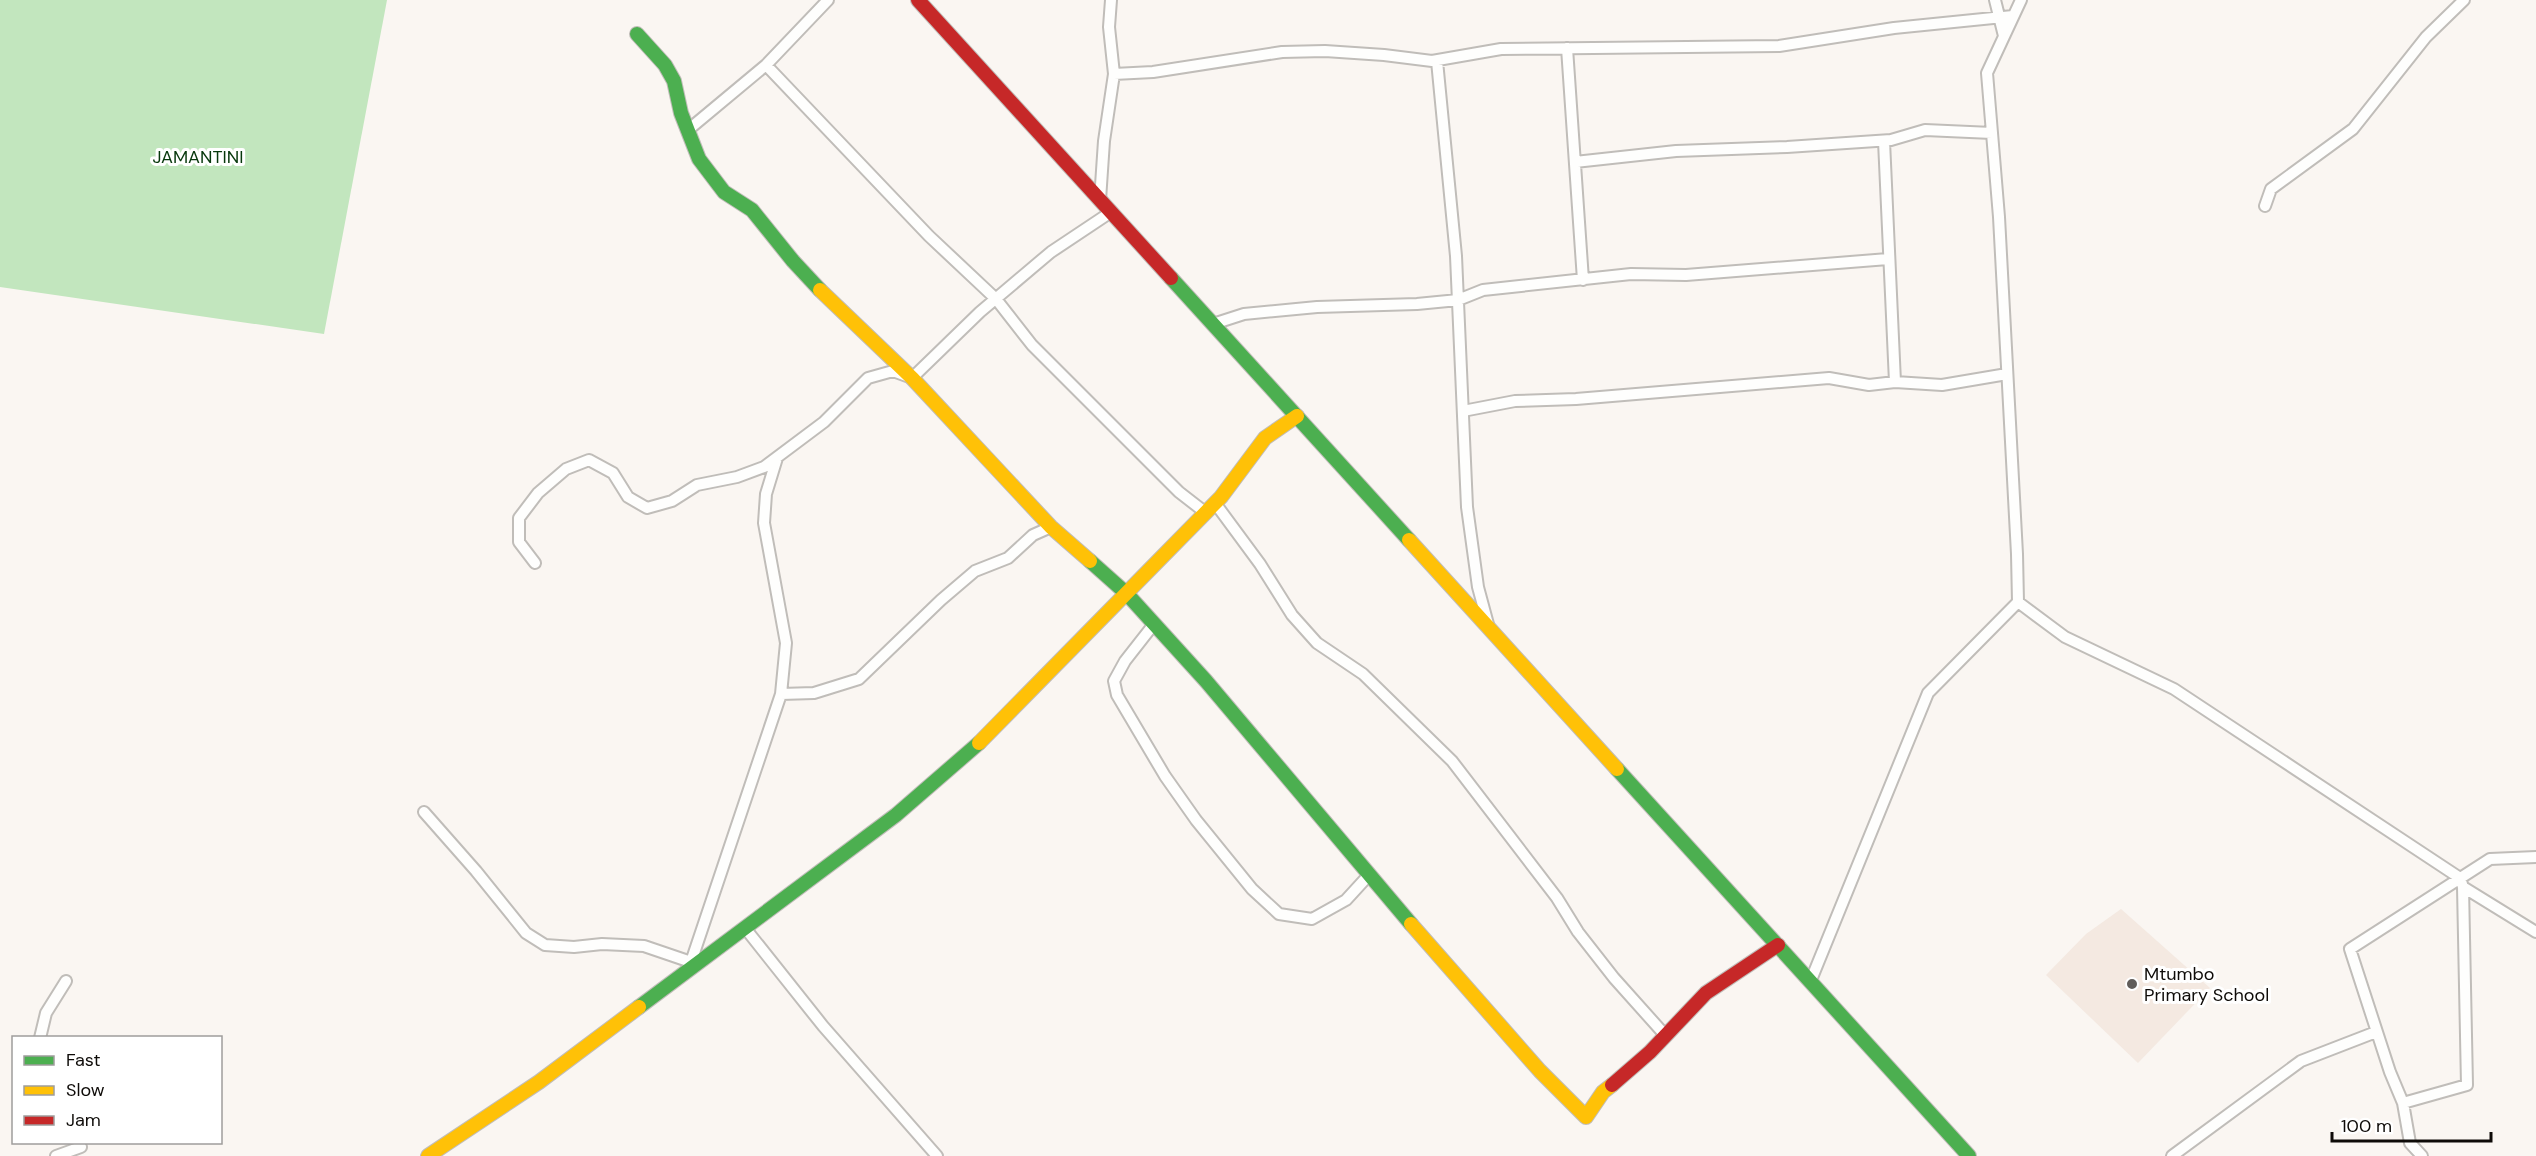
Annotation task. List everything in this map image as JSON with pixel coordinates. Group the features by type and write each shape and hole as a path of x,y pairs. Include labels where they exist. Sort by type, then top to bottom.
{"street":[{"path":"688,130 766,65 828,0"},
{"path":"918,0 1969,1156"},
{"path":"1100,200 1104,141 1114,74 1109,27 1111,0"},
{"path":"1995,0 2004,36"},
{"path":"1811,980 1928,693 2018,602 2007,374 1987,73 2021,0"},
{"path":"2265,206 2271,189 2354,129 2426,37 2464,0"},
{"path":"1114,74 1153,72 1282,52 1325,51 1437,61 1501,49 1779,46 1894,28 2013,16"},
{"path":"637,34 665,65 674,81 699,159 724,192 752,210 793,261 836,307 912,378 1051,527 1127,594 1206,681 1368,876 1540,1071 1586,1117 1603,1092 1650,1052 1706,993 1741,967 1778,945"},
{"path":"1567,48 1583,280"},
{"path":"1437,61 1456,256 1468,516 1478,586 1489,627"},
{"path":"766,65 929,236 996,299 1032,345 1179,492 1211,508 1260,564 1292,615 1317,643 1363,674 1452,761 1557,898 1592,950 1665,1035"},
{"path":"1575,162 1676,151 1884,141 1925,130 1992,133"},
{"path":"1884,141 1895,382"},
{"path":"912,378 996,299 1051,252 1111,212"},
{"path":"1213,324 1244,314 1317,307 1417,304 1458,300 1483,290 1631,274 1697,274 1888,259"},
{"path":"535,563 519,542 519,518 538,493 566,469 589,460 613,473 628,497 647,508 672,501 697,485 736,477 764,467 824,422 868,378 893,371 912,378"},
{"path":"1463,411 1515,401 1576,399 1829,378 1869,385 1895,382 1942,385 2007,374"},
{"path":"428,1156 539,1082 689,967 896,815 995,729 1211,508 1265,438 1297,416"},
{"path":"689,967 781,694 786,643 764,523 766,494 777,458"},
{"path":"781,694 814,693 859,679 941,600 975,571 1008,558 1033,535 1051,527"},
{"path":"2018,602 2065,637 2174,689 2536,932"},
{"path":"1154,624 1125,662 1114,681 1117,695 1172,785 1252,889 1279,914 1312,919 1346,900 1368,876"},
{"path":"424,812 526,933 545,945 644,946 689,967"},
{"path":"2422,1156 2410,1143 2403,1103 2376,1032 2350,949 2461,883 2490,860 2536,857"},
{"path":"2403,1103 2467,1085 2461,883"},
{"path":"745,928 823,1026 937,1156"},
{"path":"40,1036 46,1013 66,981"},
{"path":"2172,1156 2301,1061 2376,1032"},
{"path":"56,1156 82,1148"}],"shaded area":[{"path":"2121,909 2210,988 2138,1063 2046,975 2086,934"}],"green space":[{"name":"JAMANTINI","path":"0,0 387,0 324,334 0,287"}],"traffic: fast":[{"path":"637,34 665,65 674,81 681,113 699,159 724,192 752,210 820,290"},
{"path":"1171,278 1409,540"},
{"path":"1090,561 1127,594 1206,681 1411,924"},
{"path":"639,1007 896,815 979,743"},
{"path":"1617,769 1969,1156"}],"traffic: slow":[{"path":"820,290 912,378 1051,527 1090,561"},
{"path":"979,743 1221,497 1265,438 1297,416"},
{"path":"1409,540 1617,769"},
{"path":"1411,924 1540,1071 1586,1117 1603,1092 1612,1085"},
{"path":"428,1156 539,1082 639,1007"}],"traffic: jam":[{"path":"918,0 1171,278"},
{"path":"1612,1085 1650,1052 1706,993 1778,945"}],"place":[{"name":"Mtumbo Primary School","path":"2132,984"}]}
